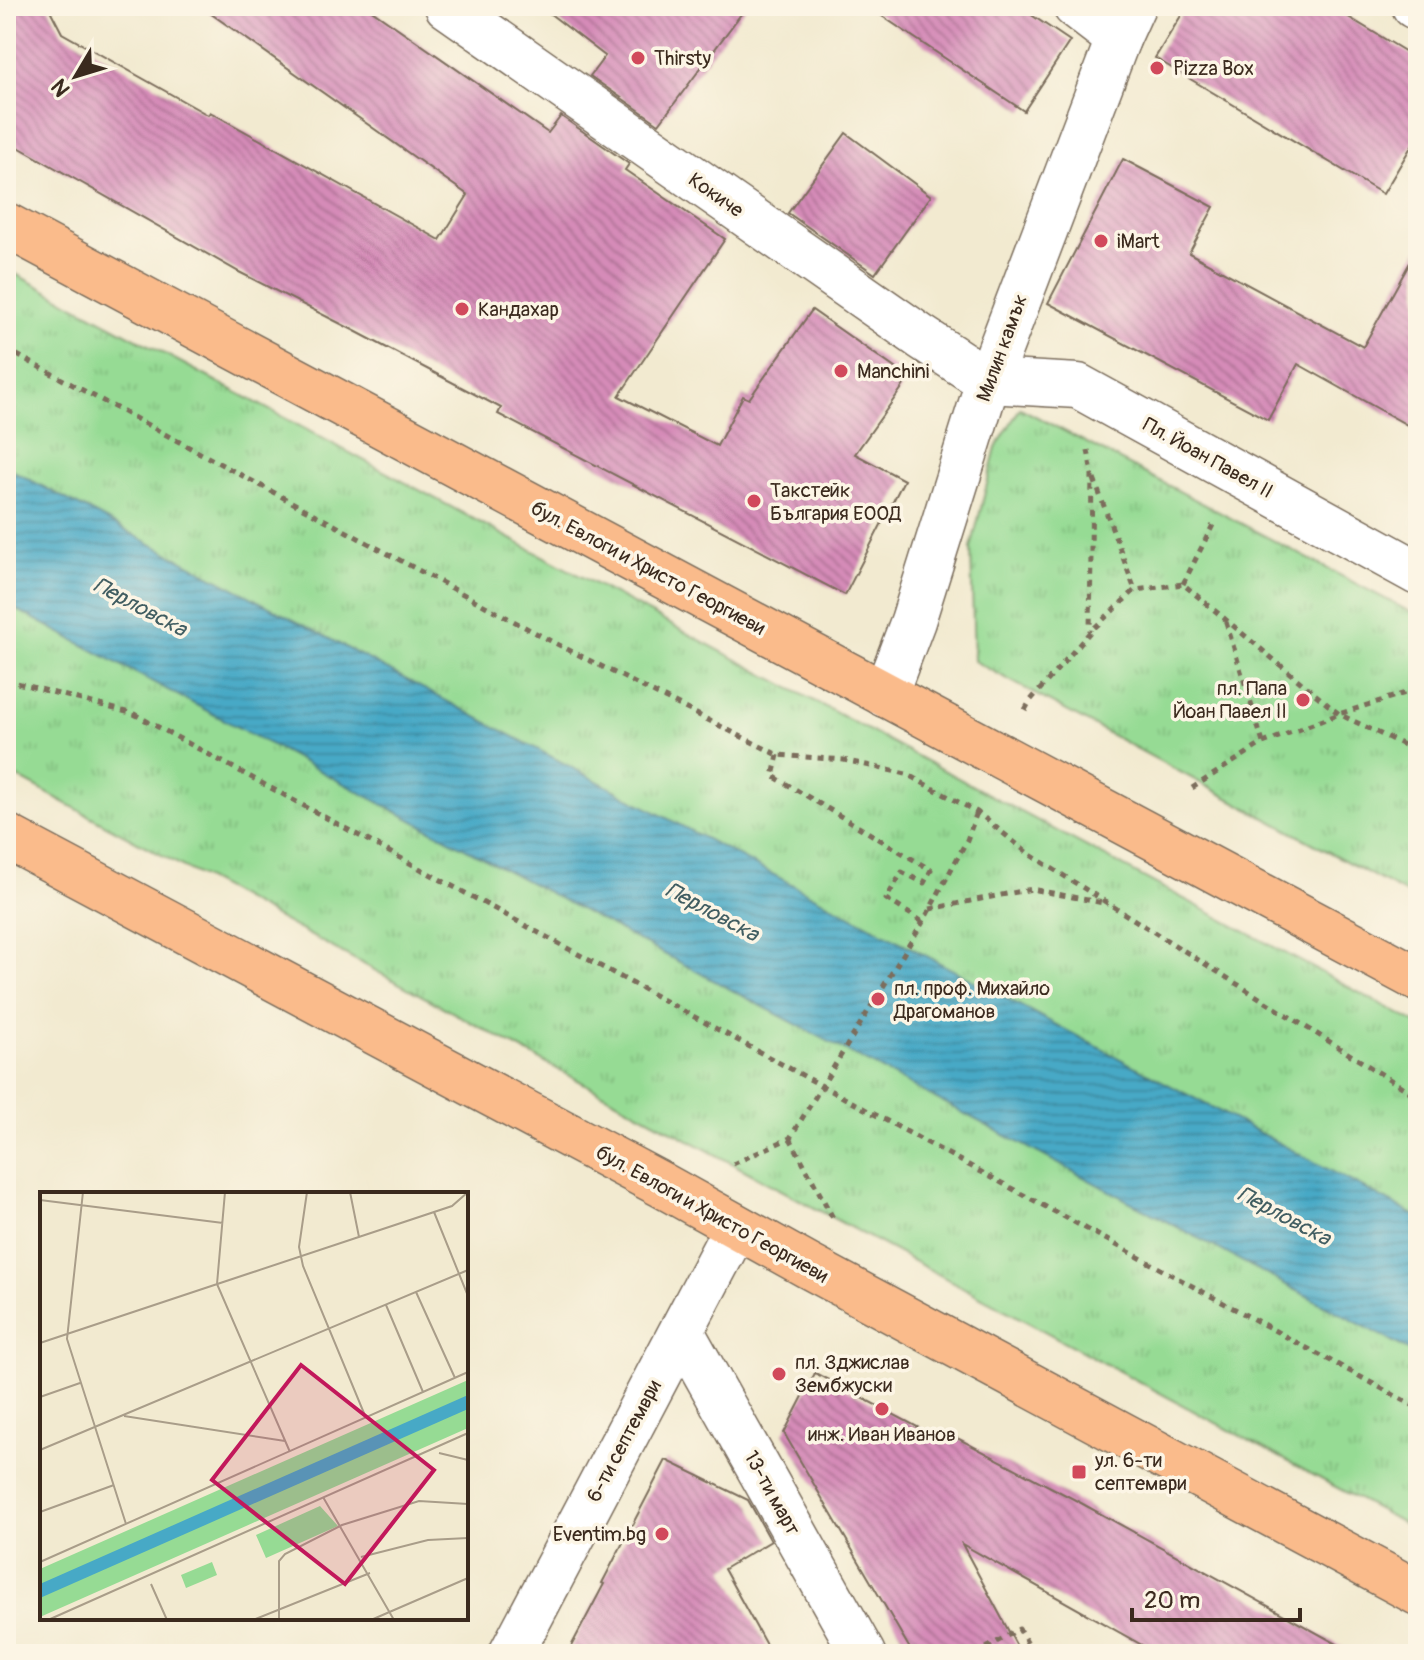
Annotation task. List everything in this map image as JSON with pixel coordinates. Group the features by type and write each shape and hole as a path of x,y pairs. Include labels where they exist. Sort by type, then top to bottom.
{"main road":[{"name":"бул. Евлоги и Христо Георгиеви","path":"6,225 1418,979"},
{"name":"бул. Евлоги и Христо Георгиеви","path":"10,848 634,1170 1418,1593"}],"street":[{"name":"Кокиче","path":"447,6 988,381"},
{"path":"1075,6 1126,22"},
{"name":"Милин камък","path":"885,695 913,621 988,381 1126,22"},
{"name":"Пл. Йоан Павел II","path":"988,381 1078,386 1418,573"},
{"name":"6-ти септември","path":"511,1654 736,1227"},
{"name":"13-ти март","path":"682,1332 863,1654"}],"path":[{"path":"6,349 547,639 778,755 844,760 906,774 977,812 1029,854 1418,1097"},
{"path":"1090,632 1092,474 1135,590"},
{"path":"1183,584 1239,474"},
{"path":"1030,701 1090,632 1135,590 1183,584 1339,714 1418,752"},
{"path":"1226,621 1263,743"},
{"path":"6,680 134,714 1418,1408"},
{"path":"1192,788 1263,743 1418,689"},
{"path":"778,755 773,776 931,870 924,883 902,872 886,899 923,922"},
{"path":"733,1164 790,1138 918,932 967,840 982,802"},
{"path":"930,909 1032,889 1113,905"},
{"path":"790,1138 833,1218"},
{"path":"976,1654 1019,1629 1034,1654"}],"green space":[{"path":"6,269 1418,1024 1418,1531 6,771"},
{"path":"1020,408 1418,616 1418,900 974,661 971,548 996,448"}],"water":[{"name":"Перловска","path":"6,467 1418,1217 1418,1355 6,604"}],"building":[{"path":"6,6 48,6 62,33 440,240 468,195 200,6 366,6 548,133 561,116 629,164 625,170 725,239 619,396 717,446 743,396 749,399 812,310 909,378 855,454 904,480 845,595 498,414 501,408 239,272 6,140"},
{"path":"540,6 747,6 659,124 590,76 605,56"},
{"path":"867,6 1018,6 1070,41 1024,111"},
{"path":"1187,6 1330,6 1418,59 1418,135 1383,194 1155,58"},
{"path":"846,133 931,196 875,274 788,213"},
{"path":"1123,159 1214,207 1189,253 1363,347 1418,248 1418,431 1298,364 1268,420 1048,303"},
{"path":"815,1373 940,1439 944,1431 1355,1654 1158,1654 962,1544 1021,1654 913,1654 784,1433"},
{"path":"666,1460 748,1500 771,1541 724,1569 771,1654 567,1654"}],"place":[{"name":"Thirsty","path":"638,58"},
{"name":"Pizza Box","path":"1157,68"},
{"name":"iMart","path":"1101,241"},
{"name":"Кандахар","path":"462,309"},
{"name":"Manchini","path":"841,371"},
{"name":"Такстейк България ЕООД","path":"754,501"},
{"name":"пл. Папа Йоан Павел II","path":"1303,700"},
{"name":"пл. проф. Михайло Драгоманов","path":"878,999"},
{"name":"пл. Зджислав Зембжуски","path":"779,1374"},
{"name":"инж. Иван Иванов","path":"882,1409"},
{"name":"ул. 6-ти септември","path":"1079,1472"},
{"name":"Eventim.bg","path":"662,1534"}]}
